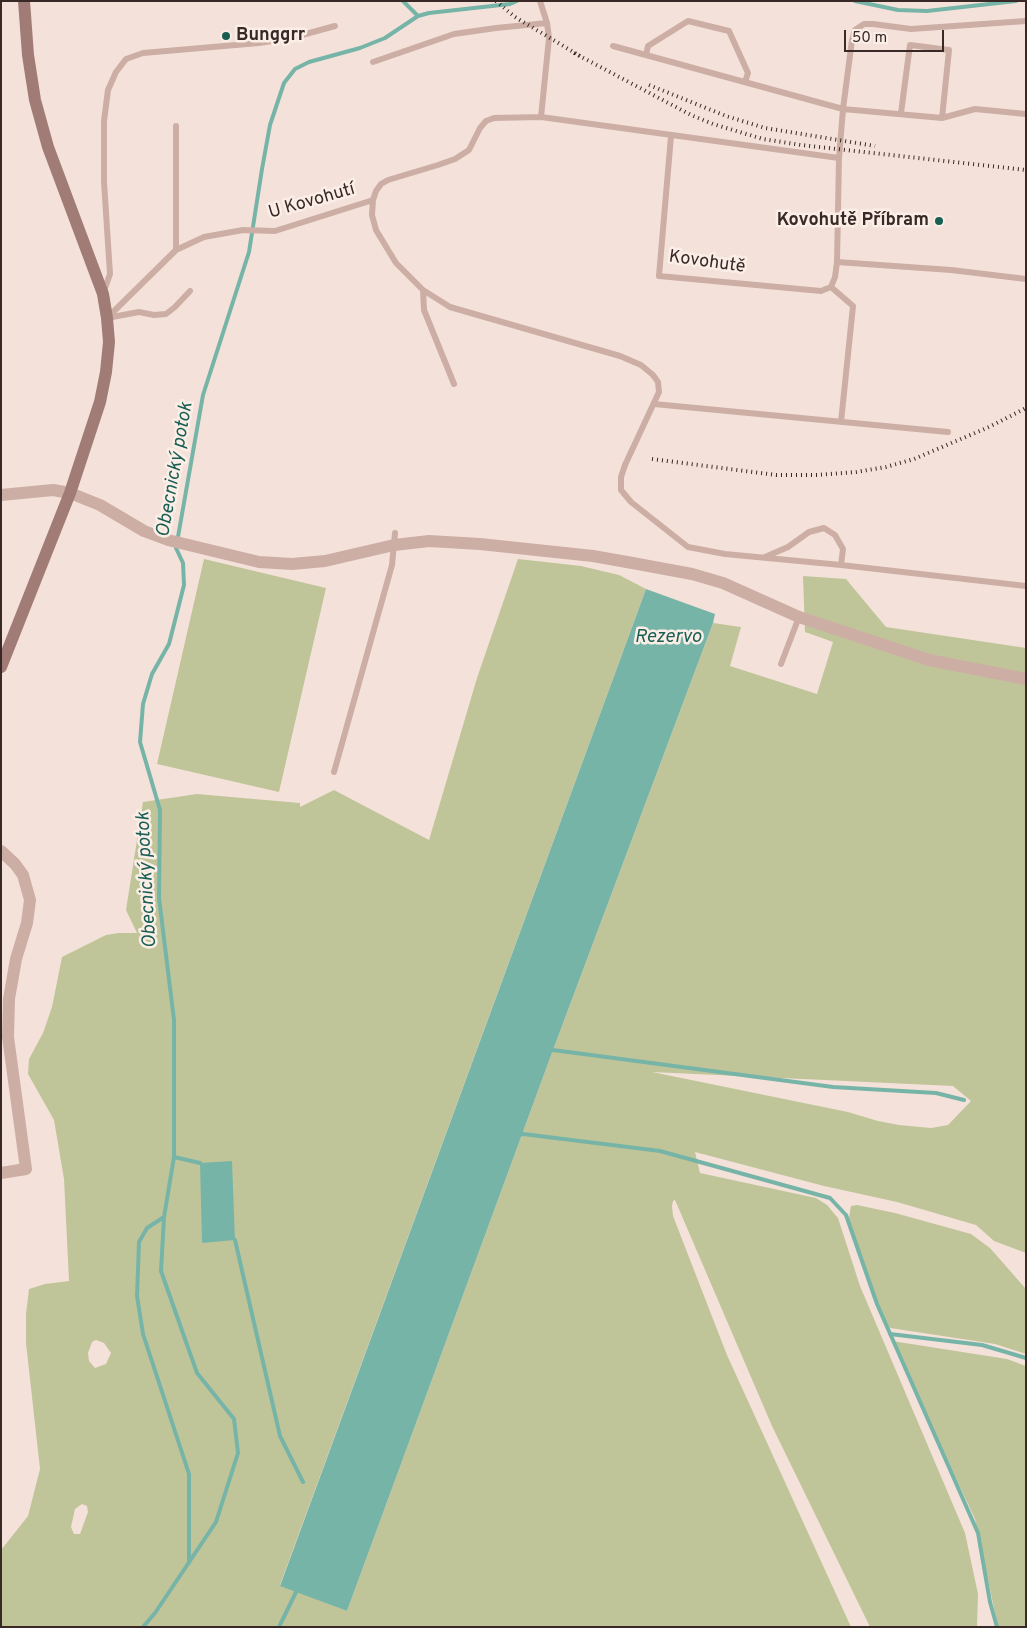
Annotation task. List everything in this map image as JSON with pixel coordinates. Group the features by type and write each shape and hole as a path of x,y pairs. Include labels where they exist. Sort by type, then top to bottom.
{"street":[{"path":"1,667 70,493 100,402 109,342 103,294 48,147 35,100 28,55 24,1"},
{"path":"1,495 53,490 70,493 100,505 144,531 168,540 260,562 292,564 325,561 395,539 480,544 602,558 692,574 723,583 799,617 929,660 1026,680"},
{"path":"1,851 15,864 22,876 30,900 27,924 16,959 9,999 8,1018 8,1037 26,1170 1,1173"}],"lane":[{"path":"541,3 549,38 541,117"},
{"path":"841,422 853,306 830,287 835,277 839,158 843,109 855,30 864,24 911,29 1026,21"},
{"path":"646,55 648,46 688,22 729,31 748,72 745,82"},
{"path":"373,62 454,34 547,23"},
{"path":"103,294 110,274 104,182 104,121 108,90 116,72 126,59 143,53 259,43 291,38 335,26"},
{"path":"901,113 910,45 949,50 942,118"},
{"path":"613,46 843,109 942,118 975,109 1026,114"},
{"path":"372,200 381,184 388,180 455,159 469,150 480,128 486,121 494,118 541,117 839,158"},
{"path":"176,126 176,250"},
{"name":"Kovohutě","path":"671,136 659,276 821,291 830,287"},
{"name":"U Kovohutí","path":"107,318 176,250 204,237 243,230 275,231 372,200 372,215 376,230 396,263 423,290 450,307 620,356 641,365 653,374 658,382 659,392 654,404"},
{"path":"836,262 951,270 1026,279"},
{"path":"423,290 424,310 454,384"},
{"path":"107,318 139,312 154,315 166,314 190,291"},
{"path":"948,432 654,404 648,412 625,465 621,477 622,490 631,502 688,547 725,554 1026,586"},
{"path":"764,557 788,547 810,532 824,528 835,535 843,549 841,565"},
{"path":"334,772 392,565 395,539"},
{"path":"781,664 799,617"}],"green space":[{"path":"204,559 326,588 279,792 157,764"},
{"path":"518,559 581,566 619,575 646,589 280,1585 347,1611 553,1050 713,623 741,627 730,666 817,694 833,642 805,632 803,576 846,579 886,627 1026,648 1026,1253 994,1241 976,1225 897,1202 824,1186 695,1152 700,1173 816,1198 827,1205 838,1218 860,1286 965,1533 978,1594 977,1627 870,1627 772,1426 675,1200 672,1206 673,1216 727,1355 851,1627 1,1627 1,1550 28,1516 40,1469 26,1343 26,1314 29,1289 45,1284 69,1281 64,1179 54,1120 28,1074 29,1059 43,1033 52,1007 62,957 106,935 137,933 126,910 143,802 197,794 300,803 300,807 334,790 429,840 477,678","holes":["652,1072 953,1086 971,1101 948,1125 931,1128 878,1121 848,1112","96,1340 104,1343 111,1353 106,1364 95,1368 89,1361 88,1353 92,1342","82,1504 87,1506 88,1512 80,1534 74,1534 71,1527 75,1509"]},
{"path":"857,1205 895,1213 971,1234 990,1248 1026,1289 1026,1354 995,1344 890,1328 880,1314 850,1228 851,1206"},
{"path":"892,1341 1007,1359 1026,1366 1026,1627 998,1627 975,1519"}],"water":[{"name":"Rezervo","path":"646,589 715,614 713,623 553,1050 347,1611 280,1586"},
{"path":"232,1161 235,1240 202,1243 200,1163"}],"waterway":[{"path":"403,1 418,16 429,13 510,4 517,1"},
{"path":"855,1 898,10 927,11 1016,1"},
{"name":"Obecnický potok","path":"143,1627 155,1613 216,1522 238,1453 234,1419 197,1373 161,1271 164,1217 174,1157 174,1020 159,898 160,810 140,742 143,704 152,674 169,644 184,585 183,563 176,548 203,395 249,252 270,125 284,83 295,69 309,62 360,48 385,38 418,16"},
{"path":"550,1051 833,1087 936,1093 964,1100"},
{"path":"518,1135 523,1134 660,1151 830,1198 846,1215 877,1304 978,1533 990,1602 997,1627"},
{"path":"174,1157 200,1163"},
{"path":"164,1217 147,1228 139,1242 137,1296 143,1334 189,1474 189,1563"},
{"path":"235,1240 280,1436 303,1482"},
{"path":"890,1334 982,1345 1026,1358"},
{"path":"279,1627 298,1588"}],"railway":[{"path":"496,1 515,17 580,56"},
{"path":"574,53 691,115 713,124 763,139 801,145 1026,170"},
{"path":"649,85 726,116 765,128 875,146"},
{"path":"652,459 776,475 817,475 856,472 886,467 914,459 989,427 1026,408"}],"place":[{"name":"Bunggrr","path":"226,36"},
{"name":"Kovohutě Příbram","path":"939,221"}]}
